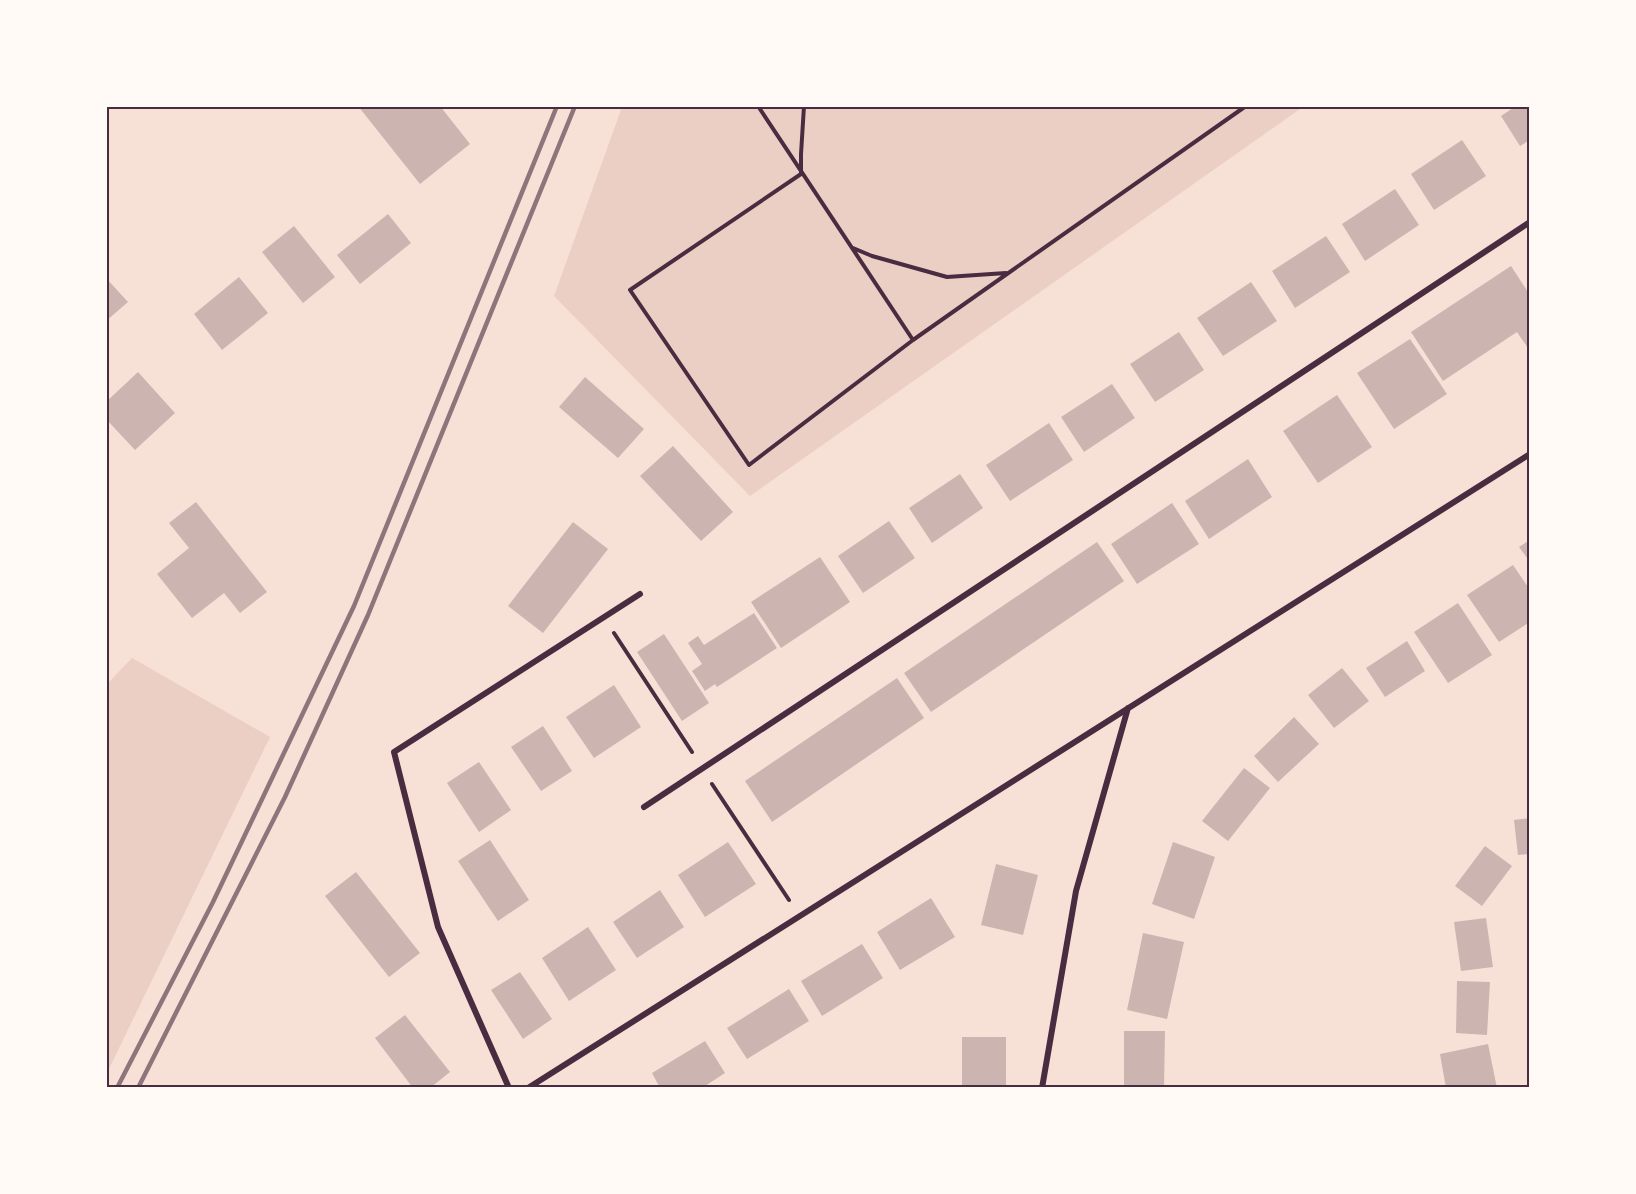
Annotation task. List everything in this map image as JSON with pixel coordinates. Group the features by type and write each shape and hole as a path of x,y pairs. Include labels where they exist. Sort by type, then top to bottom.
{"street":[{"path":"644,807 1530,222"},
{"path":"528,1088 1530,454"},
{"path":"509,1088 438,927 394,752 640,594"},
{"path":"1042,1088 1076,891 1128,707"}],"path":[{"path":"758,106 913,340"},
{"path":"801,174 804,106"},
{"path":"801,174 630,290 749,465 913,340 1246,106"},
{"path":"852,248 872,256 947,277 1009,272"}],"shaded area":[{"path":"622,107 1303,107 750,496 554,296"},
{"path":"132,658 270,737 107,1073 107,684"}],"building":[{"path":"358,106 440,106 470,144 420,184"},
{"path":"1516,106 1530,106 1530,140 1520,146 1501,116"},
{"path":"1462,140 1486,176 1434,210 1411,174"},
{"path":"1395,189 1419,225 1365,261 1342,224"},
{"path":"388,214 411,243 360,284 337,255"},
{"path":"294,226 335,277 303,303 262,252"},
{"path":"1326,236 1350,272 1295,308 1272,271"},
{"path":"1511,266 1530,295 1530,351 1517,332 1443,381 1411,332"},
{"path":"239,277 268,313 222,350 194,314"},
{"path":"106,278 128,302 106,321"},
{"path":"1251,282 1277,321 1223,356 1197,318"},
{"path":"1179,332 1204,370 1155,402 1130,364"},
{"path":"1410,339 1447,394 1394,429 1357,373"},
{"path":"138,372 175,413 135,450 106,419 106,402"},
{"path":"585,377 644,429 618,458 559,407"},
{"path":"1112,384 1135,418 1084,452 1061,417"},
{"path":"1337,395 1372,447 1318,483 1283,431"},
{"path":"1049,423 1073,460 1010,501 986,465"},
{"path":"673,446 733,512 701,541 640,476"},
{"path":"1248,459 1272,497 1209,539 1185,501"},
{"path":"960,474 983,508 932,543 909,508"},
{"path":"196,502 267,592 240,613 224,593 192,618 157,574 189,548 169,523"},
{"path":"1172,503 1199,544 1137,584 1111,544"},
{"path":"889,521 915,558 863,593 838,556"},
{"path":"573,522 608,549 543,633 508,606"},
{"path":"1530,540 1530,562 1519,547"},
{"path":"1097,542 1124,581 931,712 904,673"},
{"path":"820,557 850,602 781,648 751,602"},
{"path":"1513,565 1530,590 1530,622 1499,642 1467,595"},
{"path":"1458,603 1492,655 1448,683 1414,632"},
{"path":"754,613 777,648 717,687 715,684 705,691 692,671 702,664 688,643 698,636 704,645"},
{"path":"664,634 709,703 682,721 637,652"},
{"path":"1407,641 1425,671 1385,697 1366,668"},
{"path":"1342,668 1369,701 1334,728 1308,695"},
{"path":"897,678 924,718 772,822 745,781"},
{"path":"614,685 641,727 594,758 566,717"},
{"path":"1294,717 1319,744 1278,782 1254,756"},
{"path":"543,726 572,771 541,791 511,747"},
{"path":"479,762 511,810 479,832 447,783"},
{"path":"1244,768 1270,788 1228,841 1202,821"},
{"path":"1530,818 1530,854 1518,855 1514,820"},
{"path":"490,840 529,900 498,921 458,861"},
{"path":"728,842 756,884 705,917 678,875"},
{"path":"1173,842 1215,857 1194,919 1152,904"},
{"path":"1485,846 1512,866 1482,906 1455,886"},
{"path":"996,864 1038,875 1023,935 981,925"},
{"path":"356,872 420,953 389,977 325,896"},
{"path":"660,890 684,927 637,958 613,922"},
{"path":"931,898 955,937 900,970 877,932"},
{"path":"1486,918 1493,967 1461,971 1454,922"},
{"path":"588,927 616,970 569,1001 542,958"},
{"path":"1143,933 1184,942 1167,1019 1127,1010"},
{"path":"862,944 883,978 822,1016 801,981"},
{"path":"520,972 552,1019 523,1039 491,990"},
{"path":"1457,981 1490,982 1487,1035 1456,1033"},
{"path":"789,989 809,1021 747,1059 727,1028"},
{"path":"405,1015 450,1072 430,1088 413,1088 375,1038"},
{"path":"1124,1031 1165,1031 1164,1088 1124,1088"},
{"path":"962,1037 1006,1037 1006,1088 962,1088"},
{"path":"705,1041 725,1073 702,1088 660,1088 652,1073"},
{"path":"1488,1044 1497,1088 1446,1088 1440,1054"}],"railway":[{"path":"117,1088 213,902 354,606 557,106"},
{"path":"138,1088 285,797 368,615 575,106"}]}
